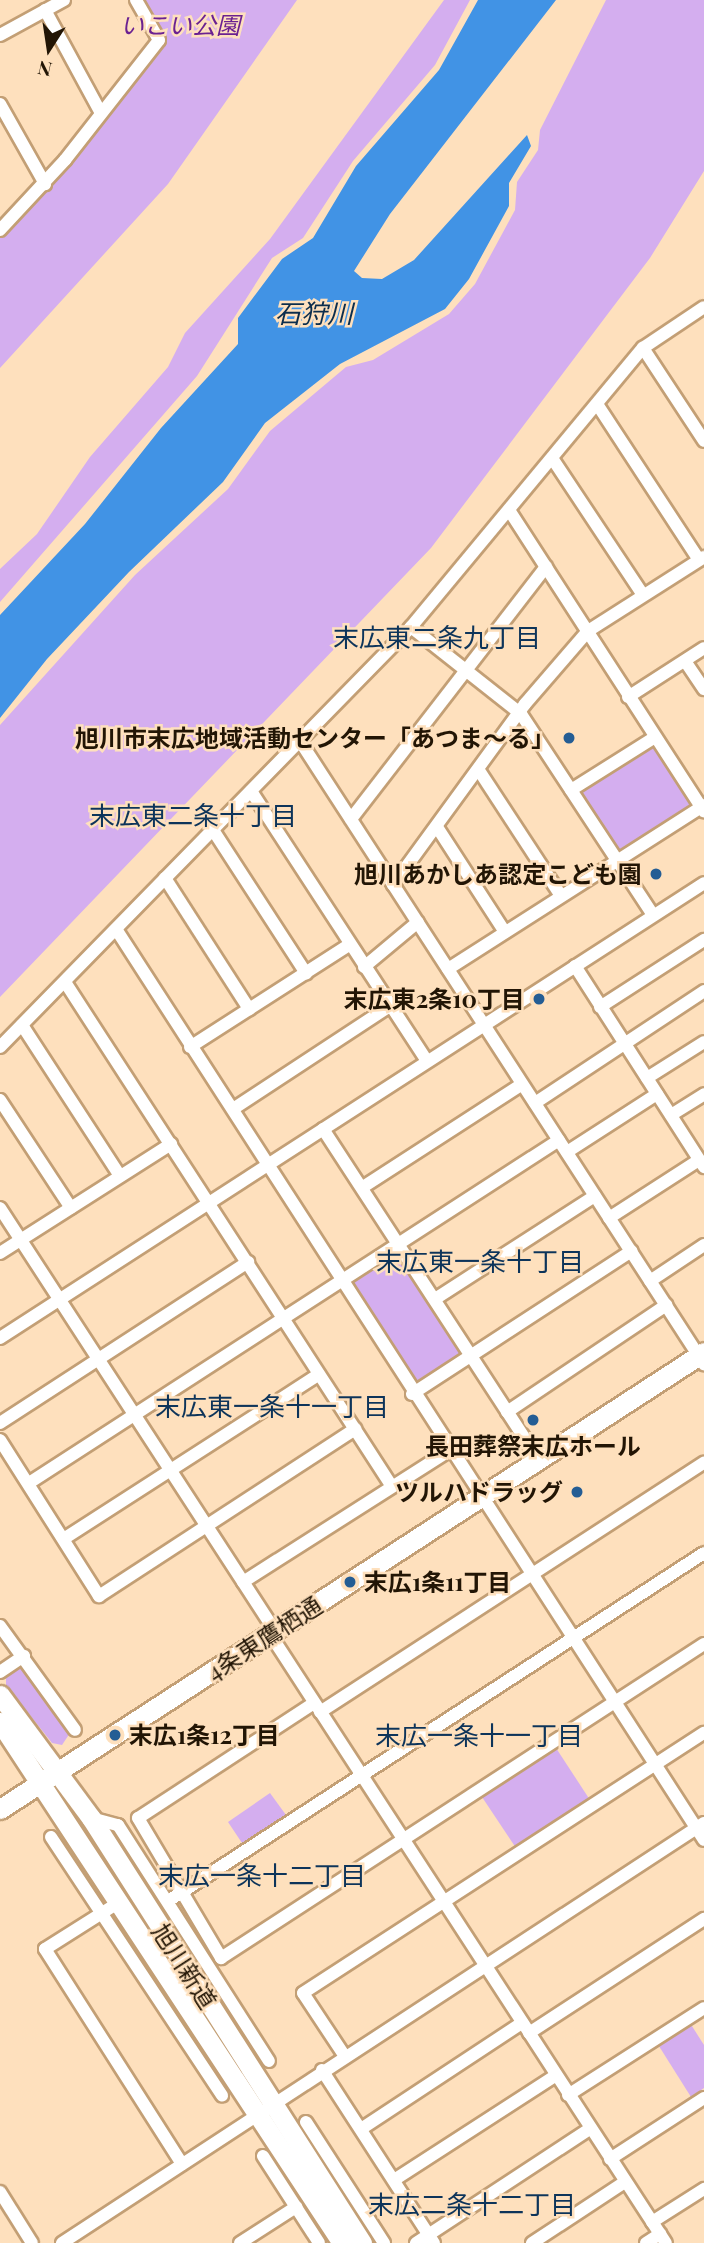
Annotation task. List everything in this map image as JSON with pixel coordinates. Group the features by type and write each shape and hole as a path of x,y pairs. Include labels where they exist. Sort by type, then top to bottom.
{"highway":[{"name":"4条東鷹栖通","path":"0,1809 702,1357"},
{"name":"旭川新道","path":"0,1695 121,1901 224,2061 265,2107 314,2150 362,2243"},
{"name":"旭川新道","path":"0,1722 91,1818 265,2107 298,2199 342,2243"}],"street":[{"path":"0,35 64,0"},
{"path":"0,230 45,184 159,40 136,0"},
{"path":"45,10 101,113"},
{"path":"0,104 45,184"},
{"path":"0,1048 411,628 643,348 704,307"},
{"path":"643,348 704,440"},
{"path":"393,885 480,772 521,715 525,704 588,631 701,558 597,404"},
{"path":"552,458 643,596"},
{"path":"448,969 616,860 703,808 654,737 509,510"},
{"path":"351,819 546,567"},
{"path":"411,628 521,715 653,915"},
{"path":"628,696 704,648"},
{"path":"685,661 704,689"},
{"path":"571,790 654,737"},
{"path":"300,741 702,1357"},
{"path":"480,772 561,896"},
{"path":"251,791 349,945 428,1061"},
{"path":"437,827 505,932"},
{"path":"213,830 306,973"},
{"path":"165,878 249,1009"},
{"path":"0,1338 703,885"},
{"path":"364,967 418,922"},
{"path":"116,929 190,1047 233,1109 266,1167 340,1283 532,1574 613,1703 700,1826 704,1840"},
{"path":"600,1007 704,940"},
{"path":"190,1047 349,945"},
{"path":"575,967 700,1156 610,1218"},
{"path":"65,982 391,1485"},
{"path":"535,1102 704,991"},
{"path":"233,1109 390,1006"},
{"path":"22,1026 120,1176"},
{"path":"647,1078 704,1042"},
{"path":"363,1187 522,1084"},
{"path":"567,1152 657,1094"},
{"path":"671,1115 704,1094"},
{"path":"0,1100 71,1208"},
{"path":"324,1129 539,1460"},
{"path":"30,1483 559,1140"},
{"path":"0,1253 171,1144"},
{"path":"435,1299 595,1196"},
{"path":"0,1208 243,1582 361,1776 663,2238 646,2243"},
{"path":"650,1281 704,1245"},
{"path":"412,1394 631,1251"},
{"path":"0,1423 248,1262"},
{"path":"507,1412 666,1305"},
{"path":"65,1538 319,1374"},
{"path":"0,1440 65,1538 99,1596 355,1429"},
{"path":"243,1582 391,1485 449,1451"},
{"path":"704,1463 532,1574 138,1818 221,1958 704,1644"},
{"path":"168,1901 704,1553"},
{"path":"0,1626 75,1730"},
{"path":"0,1672 24,1656"},
{"path":"344,2055 303,1993 704,1733"},
{"path":"91,1818 118,1825 269,2061"},
{"path":"62,2243 344,2055 700,1826"},
{"path":"51,1837 222,2095"},
{"path":"121,1901 45,1949 182,2164"},
{"path":"361,2129 704,1919"},
{"path":"568,2095 704,2008"},
{"path":"207,2071 224,2061"},
{"path":"322,2070 432,2239"},
{"path":"394,2180 556,2075"},
{"path":"610,2159 704,2098"},
{"path":"306,2122 314,2150 384,2243"},
{"path":"416,2243 432,2239 591,2128"},
{"path":"263,2157 298,2199 319,2243"},
{"path":"532,2243 625,2182"},
{"path":"652,2222 704,2189"},
{"path":"1,2195 32,2243"},
{"path":"240,2243 298,2199"}],"green space":[{"name":"いこい公園","path":"136,0 297,0 168,184 0,368 0,230 159,41"},
{"path":"444,0 470,0 435,65 353,161 303,238 272,258 197,376 0,602 0,569 37,534 90,457 168,367 185,333 270,239"},
{"path":"606,0 704,0 704,171 650,258 431,548 0,997 0,725 135,575 228,489 270,431 346,367 373,360 449,314 475,284 515,210 517,182 538,150 540,130"},
{"path":"653,744 692,804 620,852 580,792"},
{"path":"396,1252 463,1356 414,1388 345,1285"},
{"path":"19,1666 70,1733 62,1745 52,1743 6,1685 6,1677"},
{"path":"556,1748 590,1800 516,1848 482,1797"},
{"path":"270,1793 286,1815 242,1843 228,1822"},
{"path":"690,2023 704,2045 704,2088 691,2097 657,2043"}],"water":[{"name":"石狩川","path":"478,0 556,0 390,214 354,271 362,278 382,279 414,260 527,135 531,146 509,183 509,206 469,279 445,309 340,364 265,423 223,482 129,572 47,659 0,718 0,615 85,524 161,428 238,344 238,318 282,259 313,238 356,166 439,70"}],"place":[{"name":"旭川市末広地域活動センター「あつま〜る」","path":"569,738"},
{"name":"旭川あかしあ認定こども園","path":"656,874"},
{"name":"末広東2条10丁目","path":"539,999"},
{"name":"長田葬祭末広ホール","path":"533,1420"},
{"name":"ツルハドラッグ","path":"577,1492"},
{"name":"末広1条11丁目","path":"350,1582"},
{"name":"末広1条12丁目","path":"115,1735"}],"district":[{"name":"末広東二条九丁目","path":"437,637"},
{"name":"末広東二条十丁目","path":"193,815"},
{"name":"末広東一条十丁目","path":"480,1261"},
{"name":"末広東一条十一丁目","path":"272,1406"},
{"name":"末広一条十一丁目","path":"479,1735"},
{"name":"末広一条十二丁目","path":"262,1875"},
{"name":"末広二条十二丁目","path":"472,2204"}]}
